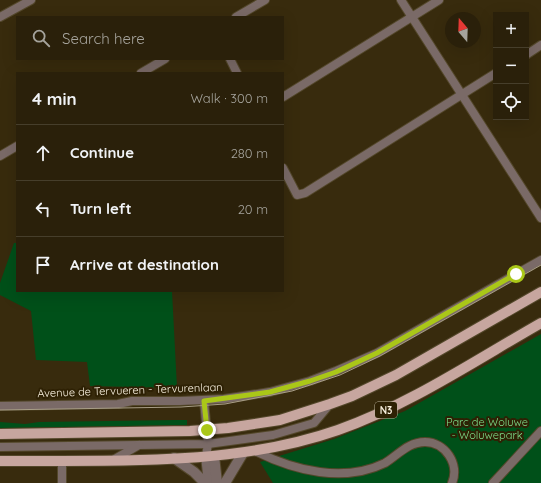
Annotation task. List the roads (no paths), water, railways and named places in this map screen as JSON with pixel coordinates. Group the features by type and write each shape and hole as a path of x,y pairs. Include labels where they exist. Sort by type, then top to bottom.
{"main road":[{"name":"N3","path":"0,434 207,430 280,420 352,396 396,375 541,292"},
{"name":"N3","path":"0,461 113,460 210,456 255,451 297,442 338,430 378,414 419,393 541,323"}],"street":[{"path":"0,17 30,0"},
{"path":"238,16 265,0"},
{"path":"401,0 541,218"},
{"path":"284,96 439,0"},
{"path":"529,53 541,45"},
{"path":"146,72 164,60"},
{"path":"230,60 236,72"},
{"path":"284,170 297,195 305,193 493,76"},
{"path":"0,156 16,147"},
{"name":"Avenue de Tervueren - Tervurenlaan","path":"0,406 118,404 132,401 204,401 270,392 310,381 356,363 411,334 541,260"},
{"path":"204,401 208,444 217,483"},
{"path":"0,447 208,444 273,434 314,423 330,404"},
{"path":"493,483 541,431"},
{"path":"255,451 276,461 310,473 343,476 360,474 385,464 404,449 412,445 421,442 431,443 448,453 454,467 452,483"},
{"path":"113,460 139,445"},
{"path":"225,483 243,452"},
{"path":"206,483 210,456"},
{"path":"174,458 194,472 206,483"},
{"path":"62,461 62,483"}],"tram line":[{"path":"0,410 181,407 225,404 292,391 340,375 380,356 541,265"}],"park label":[{"name":"Parc de Woluwe - Woluwepark","path":"487,428"}]}
